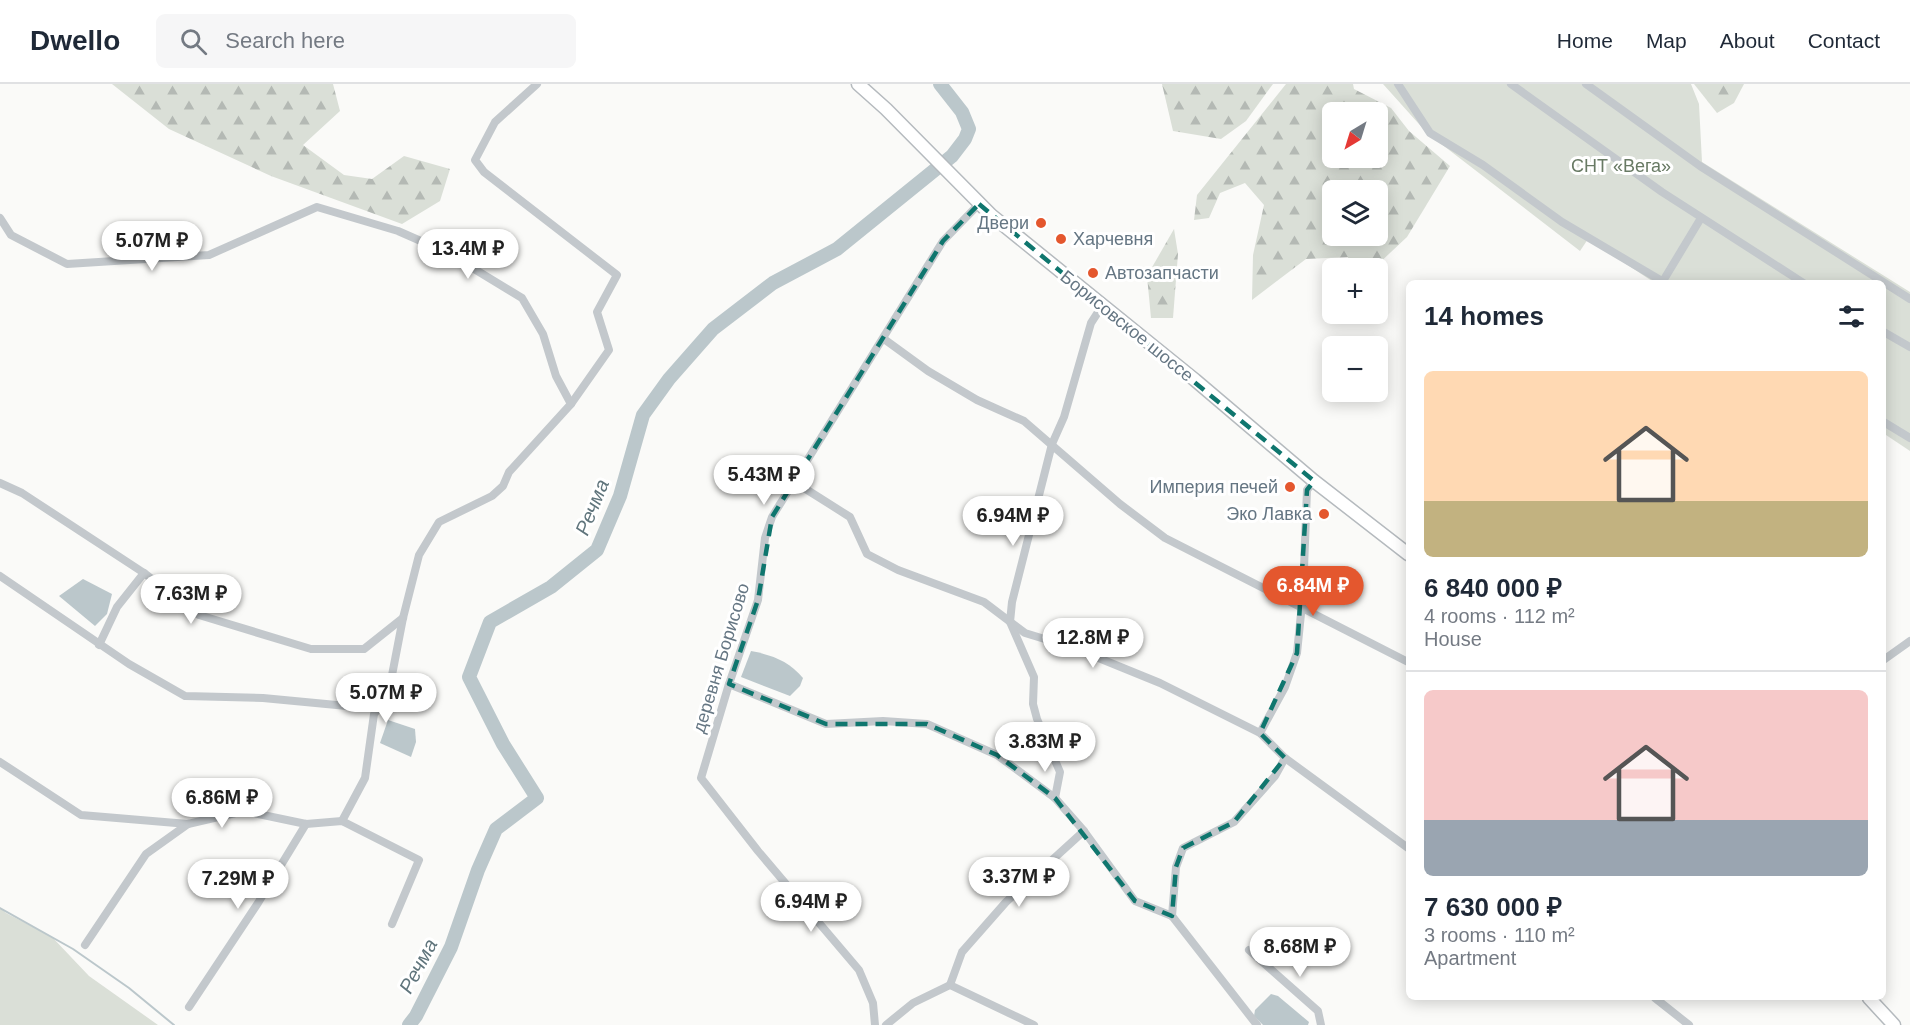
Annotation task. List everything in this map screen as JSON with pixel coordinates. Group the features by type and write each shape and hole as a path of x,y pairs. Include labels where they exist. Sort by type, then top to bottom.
{"main road":[{"name":"Борисовское шоссе","path":"858,84 886,109 979,204 1195,380 1314,481 1406,552"},
{"path":"1871,1000 1894,1025"}],"street":[{"path":"342,821 365,778 374,714 388,696 403,618 419,555 439,522 492,496 503,486 508,472 571,404 609,350 597,312 617,275 484,172 475,159 495,122 537,84"},
{"path":"1398,84 1430,133 1483,165 1562,222 1662,280"},
{"path":"1511,84 1701,218 1799,280"},
{"path":"1586,84 1701,166 1880,280"},
{"name":"деревня Борисово","path":"875,1025 873,1003 859,970 758,851 701,778 729,684 758,600 765,538 772,516 884,339 943,240 979,204"},
{"path":"0,218 11,235 67,264 209,255 317,207 398,231 448,254 522,298 543,334 556,376 571,404"},
{"path":"1666,280 1701,218"},
{"path":"1886,284 1910,299"},
{"path":"1056,798 1060,772 1037,719 1033,704 1034,677 1010,622 1012,602 1052,444 1064,417 1091,323 1102,306"},
{"path":"1886,332 1910,347"},
{"path":"884,339 928,371 977,400 1024,421 1120,504 1164,538 1406,661"},
{"path":"1886,423 1910,438"},
{"path":"793,481 850,517 867,554 898,570 984,602 1025,633 1074,648 1161,683 1260,733 1285,758 1406,847"},
{"path":"1260,733 1285,687 1297,653 1307,490 1314,481"},
{"path":"0,483 22,493 144,573 199,615 311,649 364,649 403,618"},
{"path":"99,645 117,607 144,573"},
{"path":"0,576 99,645 185,696 262,698 347,706 388,696"},
{"path":"1886,658 1910,641"},
{"path":"729,684 826,724 883,721 927,724 997,754 1056,798 1084,831 1135,901 1172,916 1257,1025"},
{"path":"1172,916 1176,867 1183,848 1234,822 1275,776 1285,758"},
{"path":"0,762 81,815 188,824 244,811 306,824 342,821 419,860 392,924"},
{"path":"85,945 146,854 188,824"},
{"path":"189,1007 258,903 306,824"},
{"path":"886,1025 913,1003 950,985 962,952 1006,902 1084,831"},
{"path":"1249,950 1318,1011 1321,1025"},
{"path":"950,985 1034,1025"},
{"path":"1658,1000 1689,1025"}],"highlighted area":[{"path":"979,204 1314,481 1307,490 1297,653 1260,733 1285,758 1234,822 1183,848 1176,867 1172,916 1135,901 1055,798 997,755 927,724 826,724 729,684 758,600 772,517 943,241"}],"green space":[{"path":"112,84 333,84 340,111 303,145 344,175 372,179 404,156 450,169 440,201 402,224 271,176 169,129"},
{"path":"1162,84 1273,84 1246,121 1221,139 1173,131"},
{"path":"1286,84 1353,84 1354,89 1379,102 1322,102 1322,168 1388,168 1388,106 1409,131 1450,166 1407,237 1385,258 1306,259 1252,300 1253,255 1264,205 1245,183 1220,193 1209,218 1194,220 1197,195"},
{"name":"СНТ «Вега»","path":"1383,84 1691,84 1699,104 1702,162 1910,292 1910,451 1886,435 1886,280 1650,280 1588,239 1580,251 1427,133"},
{"path":"1694,84 1744,84 1734,103 1717,113"},
{"path":"1174,229 1178,254 1173,318 1151,318 1147,276"},
{"path":"0,908 52,937 89,976 158,1025 0,1025"}],"shaded area":[{"path":"83,579 112,594 107,614 95,626 59,596"},
{"path":"751,651 773,657 792,667 803,678 800,686 790,696 741,677"},
{"path":"388,720 415,729 416,742 411,757 380,743"},
{"path":"1271,994 1278,996 1309,1022 1308,1025 1263,1025 1254,1016 1255,1010"}],"waterway":[{"name":"Речма","path":"409,1025 416,1016 451,947 478,870 496,829 537,798 503,744 469,677 490,622 551,587 597,550 620,496 643,415 669,379 713,329 773,283 837,249 952,156 965,139 969,129 962,112 940,84"},
{"path":"0,908 73,949 129,988 174,1025"}],"place":[{"name":"Двери","path":"1041,223"},
{"name":"Харчевня","path":"1061,239"},
{"name":"Автозапчасти","path":"1093,273"},
{"name":"Империя печей","path":"1290,487"},
{"name":"Эко Лавка","path":"1324,514"}]}
